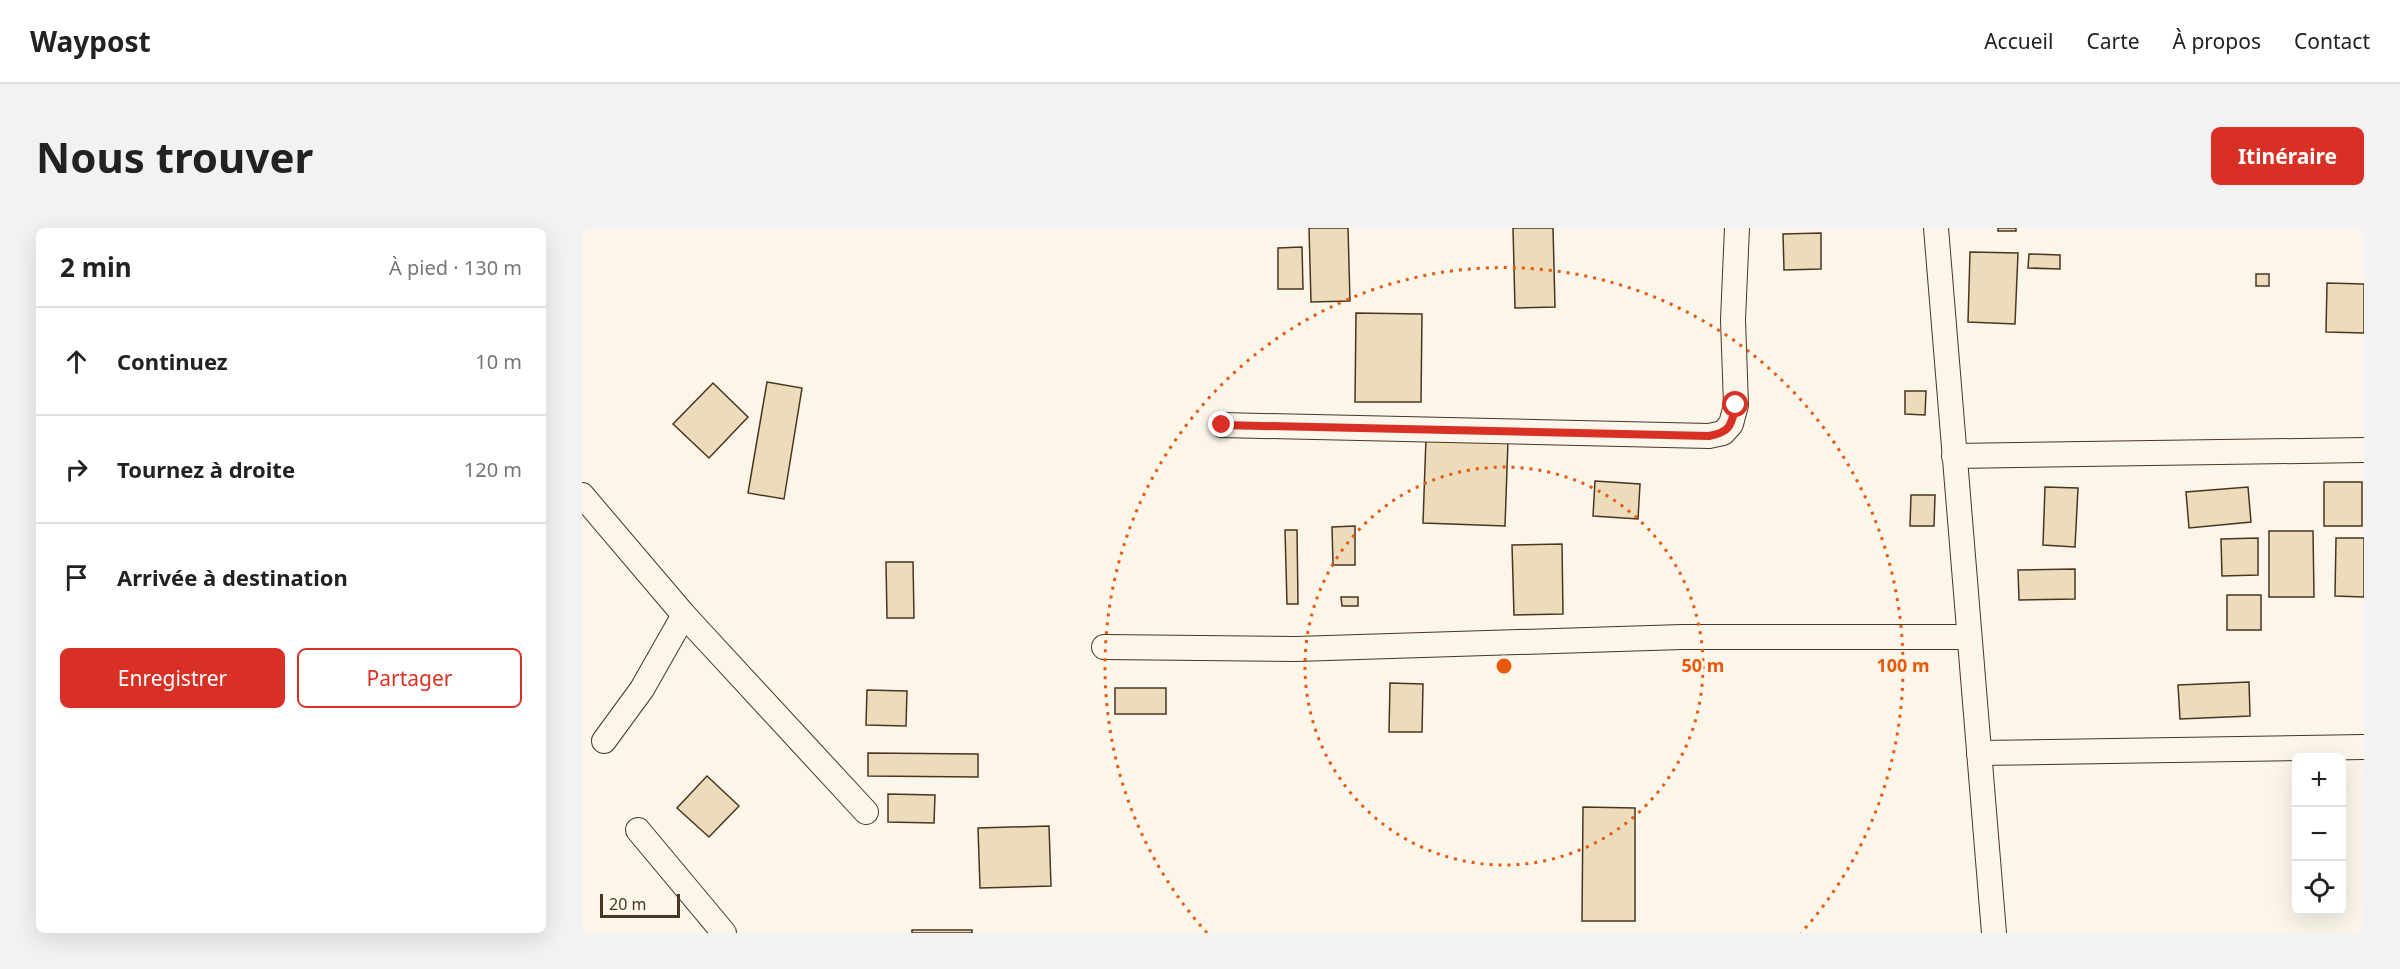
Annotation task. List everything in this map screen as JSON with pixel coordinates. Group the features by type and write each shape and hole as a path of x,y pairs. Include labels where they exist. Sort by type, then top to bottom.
{"street":[{"path":"1222,425 1709,436 1723,433 1731,424 1736,405 1733,320 1737,228"},
{"path":"1936,228 1994,933"},
{"path":"1954,456 2364,450"},
{"path":"582,495 684,615 866,812"},
{"path":"604,741 642,689 684,615"},
{"path":"1104,647 1296,649 1682,637 1969,637"},
{"path":"1979,753 2364,747"},
{"path":"638,830 724,933"}],"building":[{"path":"1309,228 1348,228 1350,301 1311,302"},
{"path":"1513,228 1553,228 1555,307 1515,308"},
{"path":"1998,228 2016,228 2016,231 1998,231"},
{"path":"1821,233 1821,269 1784,270 1783,234"},
{"path":"1302,247 1303,289 1278,289 1278,248"},
{"path":"1970,252 2018,253 2015,324 1968,322"},
{"path":"2029,254 2060,255 2060,269 2028,268"},
{"path":"2256,274 2269,274 2269,286 2256,286"},
{"path":"2327,283 2364,284 2364,333 2326,332"},
{"path":"1356,313 1422,314 1421,402 1355,402"},
{"path":"767,382 802,388 784,499 748,493"},
{"path":"713,383 748,417 709,458 673,424"},
{"path":"1905,391 1926,391 1925,415 1905,414"},
{"path":"1426,438 1508,441 1505,526 1423,523"},
{"path":"1595,481 1640,484 1638,519 1593,516"},
{"path":"2324,482 2362,482 2362,526 2324,526"},
{"path":"2045,487 2078,488 2075,547 2043,545"},
{"path":"2248,487 2251,522 2189,528 2186,492"},
{"path":"1911,495 1935,495 1934,526 1910,526"},
{"path":"1355,526 1355,565 1333,565 1332,527"},
{"path":"1285,530 1297,530 1298,604 1287,604"},
{"path":"2269,531 2313,531 2314,597 2269,597"},
{"path":"2258,538 2258,575 2222,576 2221,539"},
{"path":"2336,538 2364,538 2364,597 2335,596"},
{"path":"1562,544 1563,614 1514,615 1512,545"},
{"path":"886,562 913,562 914,618 887,618"},
{"path":"2075,569 2075,599 2019,600 2018,570"},
{"path":"2227,595 2261,595 2261,630 2227,630"},
{"path":"1341,597 1358,597 1358,606 1342,606"},
{"path":"2249,682 2250,716 2180,719 2178,685"},
{"path":"1390,683 1423,684 1422,732 1389,732"},
{"path":"1115,688 1166,688 1166,714 1115,714"},
{"path":"867,690 907,691 906,726 866,725"},
{"path":"868,753 978,754 978,777 868,776"},
{"path":"707,776 739,806 709,837 677,808"},
{"path":"888,794 935,795 934,823 888,822"},
{"path":"1583,807 1635,808 1635,921 1582,921"},
{"path":"1049,826 1051,886 980,888 978,828"},
{"path":"912,930 972,930 972,933 912,933"}],"route":[{"path":"1222,425 1709,436 1723,433 1731,424 1736,405"}]}
